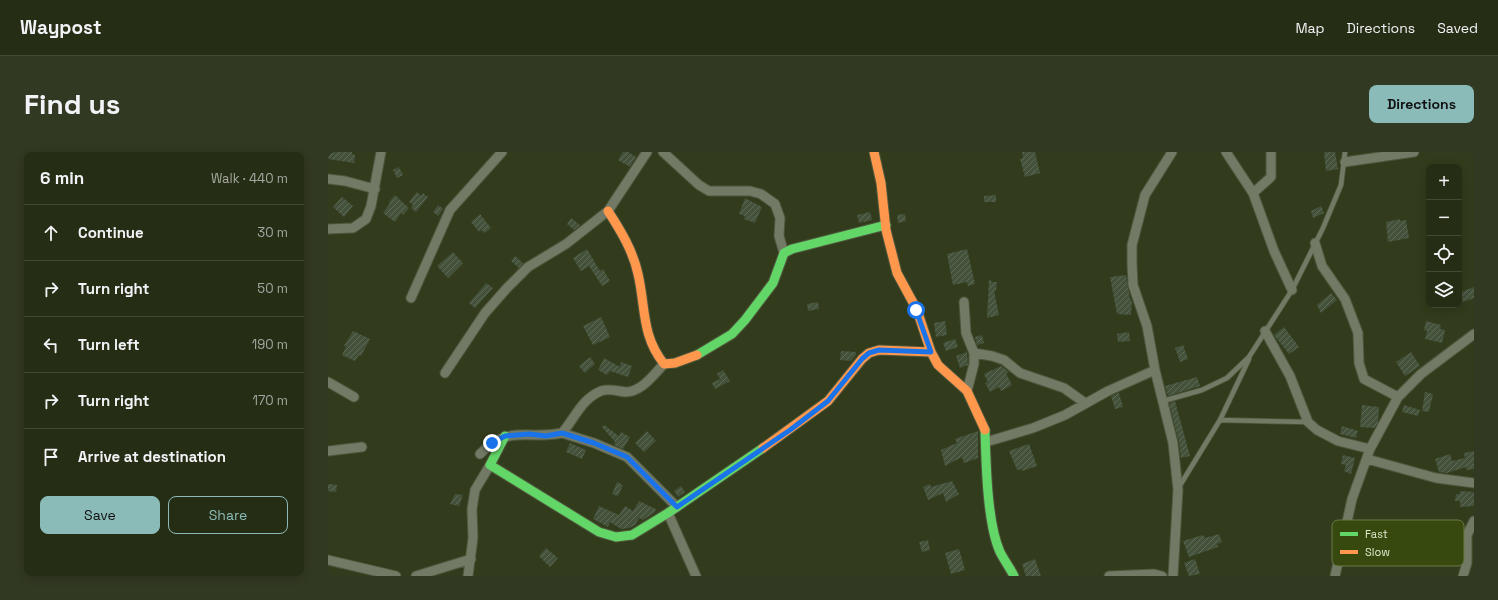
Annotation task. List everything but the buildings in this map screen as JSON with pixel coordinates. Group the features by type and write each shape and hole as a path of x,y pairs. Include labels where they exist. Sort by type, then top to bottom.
{"street":[{"path":"328,229 353,228 366,219 375,189 381,152"},
{"path":"411,298 450,210 502,152"},
{"path":"445,373 485,312 528,267 566,244 608,211 647,152"},
{"path":"663,152 699,185 709,191 750,191 761,194 775,204 780,218 779,236 784,253"},
{"path":"874,152 881,183 886,225 897,273 916,310 931,352 938,365 967,390 984,428 993,528 1000,551 1014,576"},
{"path":"1172,152 1146,195 1132,246 1133,285 1147,326 1155,370 1173,443 1178,490 1174,576"},
{"path":"1226,152 1253,193 1274,251 1292,290"},
{"path":"1253,193 1271,177 1271,152"},
{"path":"1345,162 1414,152"},
{"path":"328,179 345,181 375,189"},
{"path":"608,211 620,228 636,263 650,341 655,355 664,364"},
{"path":"562,433 579,409 592,397 601,392 610,390 635,391 643,386 664,364 675,363 696,355 732,334 745,320 773,283 784,253 792,249 886,225"},
{"path":"1315,243 1322,266 1345,299 1358,333 1359,363 1364,379 1398,397"},
{"path":"964,302 966,333 974,353 974,364 967,390"},
{"path":"1265,331 1290,376 1308,422 1317,430 1338,441 1370,449"},
{"path":"1348,520 1352,500 1370,449 1398,397 1421,374 1474,334"},
{"path":"490,465 599,532 616,538 632,535 668,513 790,430 828,401 862,359 869,353 879,350 931,352"},
{"path":"974,353 998,358 1020,373 1064,388 1085,403"},
{"path":"986,442 1033,428 1155,370"},
{"path":"328,382 354,397"},
{"path":"480,454 492,443 505,436 529,434 546,436 562,433 594,443 627,457 677,507"},
{"path":"468,576 471,559 475,490 505,436"},
{"path":"328,451 362,447"},
{"path":"1367,459 1436,478 1474,483"},
{"path":"668,513 696,576"},
{"path":"1463,576 1467,563 1467,535 1474,521"},
{"path":"416,576 471,559"},
{"path":"328,560 396,576"},
{"path":"1335,576 1337,566"},
{"path":"1109,576 1154,574 1162,576"}],"lane":[{"path":"1178,490 1220,420 1250,357 1292,290 1341,185 1345,162 1345,152"},
{"path":"1163,401 1202,390 1227,378 1250,357"},
{"path":"1220,420 1308,422"}],"traffic: fast":[{"path":"697,355 732,334 745,320 773,283 784,253 792,249 886,225"},
{"path":"985,430 988,492 992,525 1000,552 1014,576"},
{"path":"505,436 490,465 599,532 616,537 632,535 668,513 763,448"}],"traffic: slow":[{"path":"874,152 881,183 886,230 897,273 917,310 931,352 938,365 967,391 985,430"},
{"path":"608,211 622,234 633,257 638,274 645,321 651,342 657,353 664,364 675,363 697,355"},
{"path":"763,448 828,401 862,359 869,353 879,350 931,352"}],"route":[{"path":"492,443 505,436 529,434 546,436 562,433 594,443 627,457 677,507 790,430 828,401 862,359 869,353 879,350 931,352 916,310"}]}
